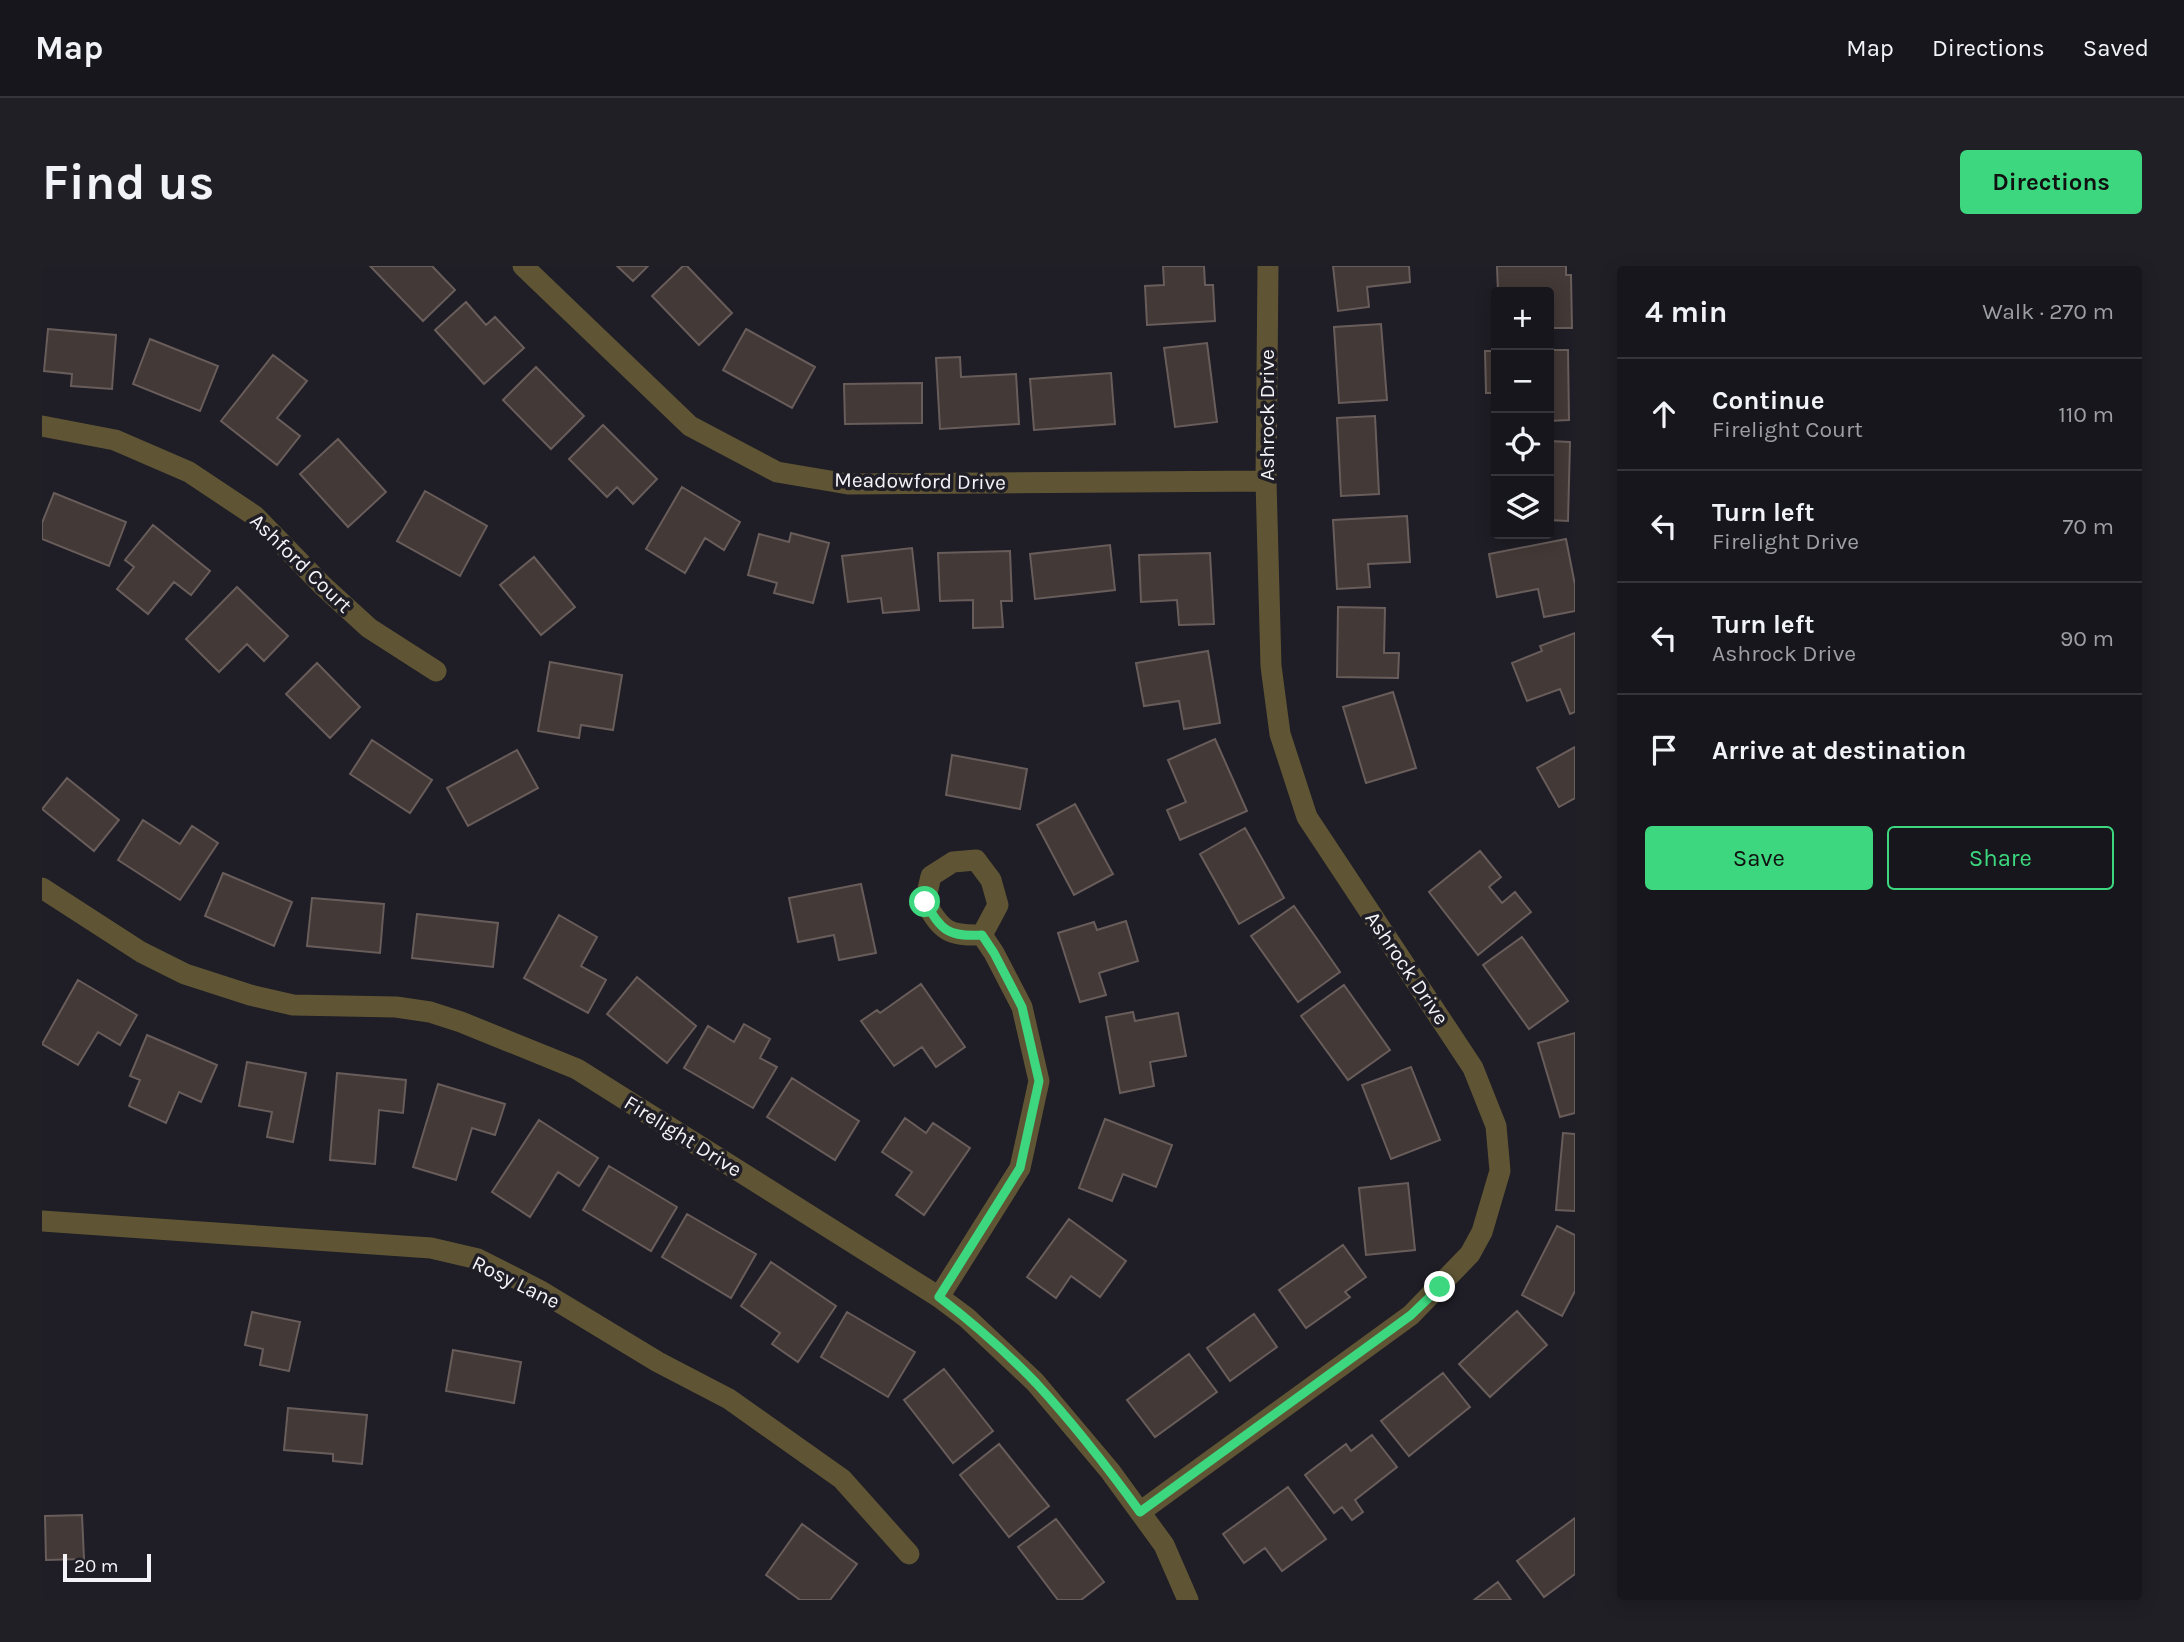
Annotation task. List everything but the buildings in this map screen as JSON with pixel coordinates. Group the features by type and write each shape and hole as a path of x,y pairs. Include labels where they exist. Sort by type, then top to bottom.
{"street":[{"name":"Meadowford Drive","path":"523,266 690,426 777,472 848,484 1266,481"},
{"name":"Ashrock Drive","path":"1140,1512 1411,1315 1470,1254 1486,1219 1500,1171 1496,1126 1473,1068 1307,817 1280,734 1271,666 1266,481 1268,266"},
{"name":"Ashford Court","path":"42,425 114,440 189,472 255,516 323,586 369,628 436,671"},
{"name":"Firelight Drive","path":"42,888 141,952 185,974 250,995 293,1004 396,1007 430,1012 577,1069 939,1297 967,1318 1035,1382 1110,1471 1164,1545 1188,1600"},
{"path":"939,1297 1020,1168 1039,1081 1022,1007 982,935"},
{"name":"Rosy Lane","path":"42,1221 431,1248 478,1259 539,1290 657,1362 729,1399 842,1479 909,1554"}],"route":[{"path":"925,902 938,924 959,936 982,935 994,953 1022,1007 1039,1081 1020,1168 939,1297 967,1318 1035,1382 1110,1471 1140,1512 1411,1315 1440,1287"}]}
